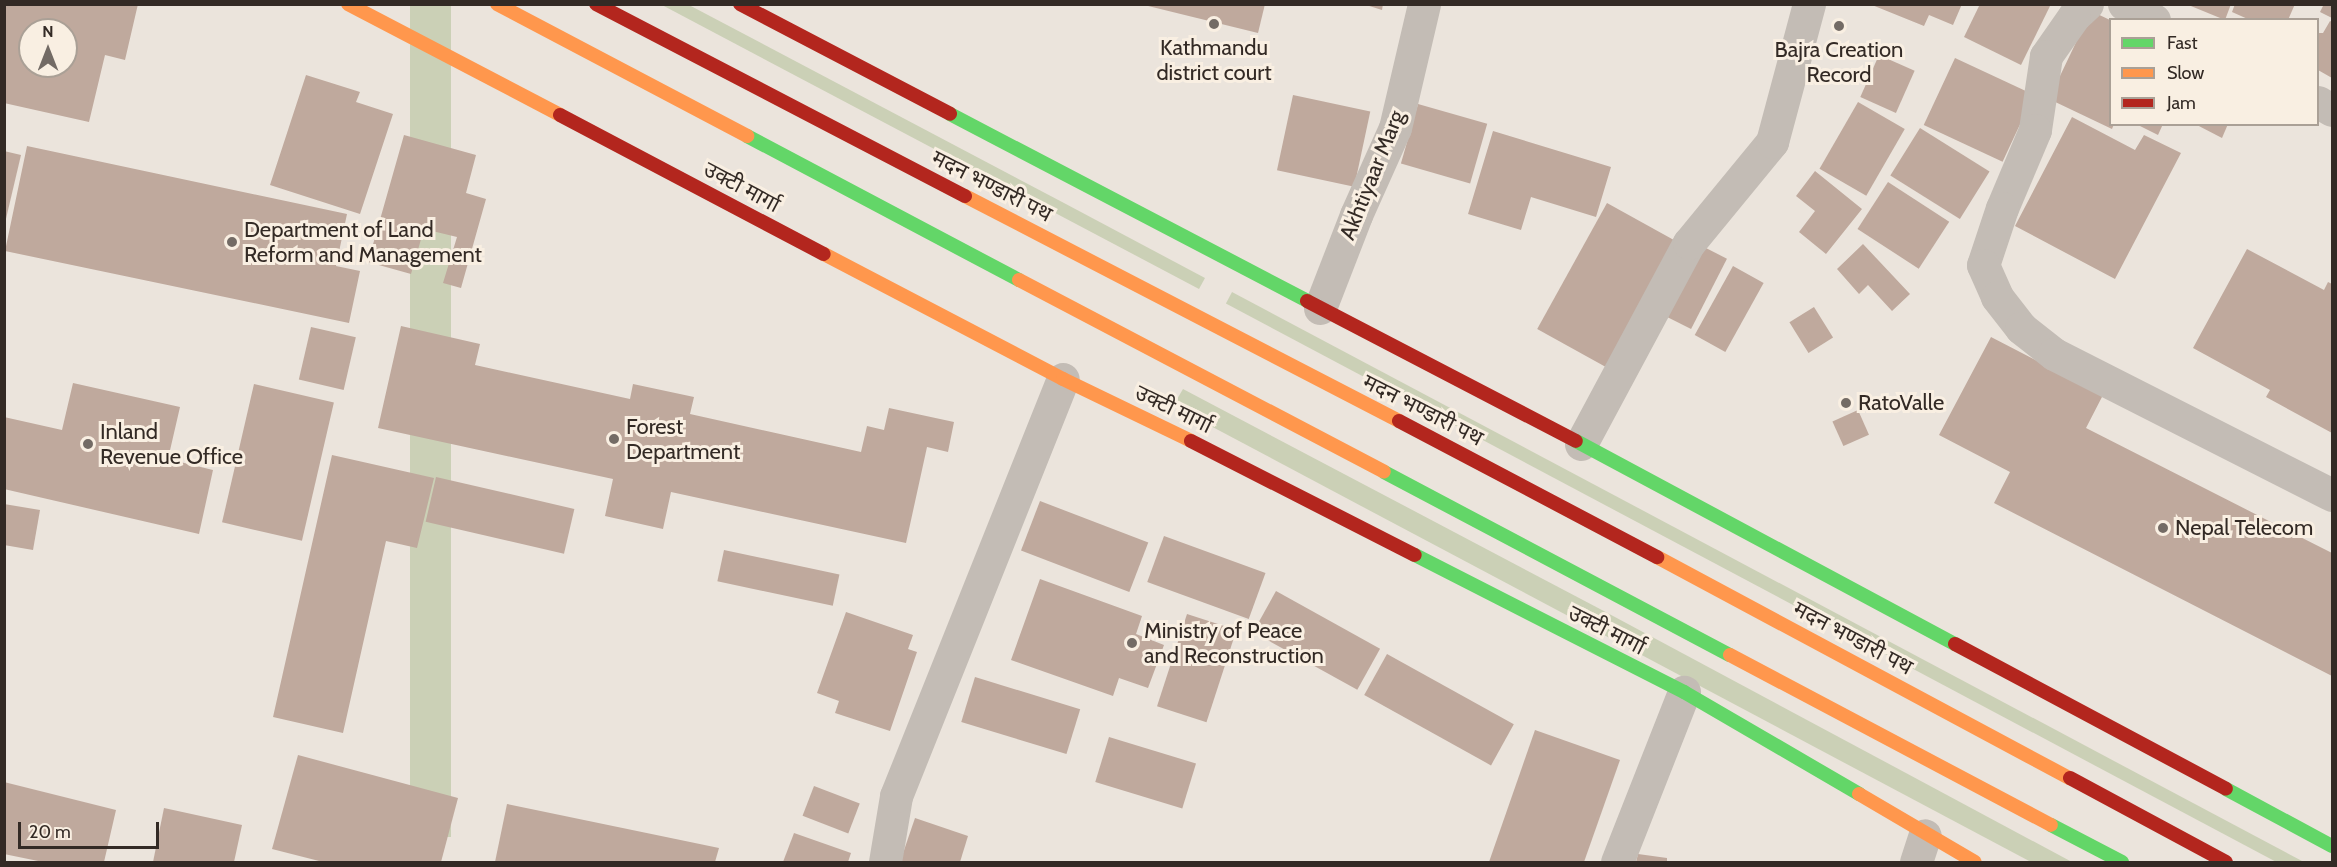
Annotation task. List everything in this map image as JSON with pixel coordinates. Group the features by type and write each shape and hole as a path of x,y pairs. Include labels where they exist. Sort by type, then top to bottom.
{"main road":[{"name":"उक्टी मार्गा","path":"348,4 1063,379 1149,420 1684,692 1921,849 1975,862"},
{"path":"497,4 2122,862"},
{"name":"मदन भण्डारी पथ","path":"596,4 1570,510 2226,862"},
{"path":"740,4 1581,444 2332,846"}],"street":[{"name":"Akhtiyaar Marg","path":"1320,308 1356,215 1395,128 1424,4"},
{"path":"1581,444 1689,243 1772,142 1809,4"},
{"path":"2087,4 2074,16 2046,56 2036,130 2002,208 1983,265 1997,297 2021,328 2054,354 2332,495"},
{"path":"2124,4 2150,18"},
{"path":"885,862 896,796 1063,379"},
{"path":"1617,862 1684,692"}],"green space":[{"path":"410,5 451,5 451,837 410,837"},
{"path":"662,5 689,5 1205,278 1199,289"},
{"path":"1232,292 2304,862 2276,862 1226,303"},
{"path":"1183,389 2072,862 2031,862 1173,406"}],"building":[{"path":"6,4 138,4 125,60 105,55 89,122 4,103"},
{"path":"1140,4 1265,4 1258,33"},
{"path":"1363,4 1383,4 1382,10"},
{"path":"1962,4 1953,25 1929,15 1924,26 1872,5"},
{"path":"1980,4 2051,4 2021,65 1964,37"},
{"path":"2186,4 2231,4 2226,18 2220,18"},
{"path":"2235,4 2295,4 2289,18 2246,18 2232,12"},
{"path":"2324,4 2332,4 2332,18 2320,12"},
{"path":"2091,11 2109,20 2109,126 2113,126 2112,129 2049,99"},
{"path":"2330,21 2332,22 2332,78 2319,71 2319,33 2323,33"},
{"path":"1879,55 1915,71 1896,113 1860,97"},
{"path":"1955,58 2034,95 2003,162 1924,125"},
{"path":"306,75 360,92 356,102 393,114 360,214 270,185"},
{"path":"1293,95 1370,111 1354,187 1277,170"},
{"path":"1858,102 1905,129 1866,196 1820,169"},
{"path":"1418,104 1487,124 1470,183 1401,164"},
{"path":"2072,117 2135,150 2144,135 2181,153 2115,279 2015,226"},
{"path":"2140,126 2162,126 2158,135"},
{"path":"2199,126 2227,126 2222,138"},
{"path":"1920,128 1990,171 1960,219 1890,175"},
{"path":"1493,131 1611,167 1596,217 1531,197 1521,230 1468,214"},
{"path":"404,135 476,155 466,193 486,199 461,288 443,283 457,237 424,229 411,274 368,262"},
{"path":"27,146 347,214 336,266 360,271 349,323 5,251"},
{"path":"4,151 21,155 5,223 4,223"},
{"path":"1815,171 1862,209 1826,254 1799,232 1815,211 1796,196"},
{"path":"1888,182 1949,222 1919,269 1858,229"},
{"path":"1607,203 1676,241 1606,367 1537,329"},
{"path":"1863,244 1910,294 1892,311 1868,285 1859,294 1837,269"},
{"path":"1702,246 1727,259 1691,329 1666,316"},
{"path":"2247,249 2324,290 2328,282 2332,284 2332,433 2266,397 2270,390 2193,348"},
{"path":"1733,266 1764,283 1725,352 1695,335"},
{"path":"1814,307 1833,338 1808,353 1789,322"},
{"name":"Forest Department","path":"401,326 480,344 475,365 630,399 633,384 694,397 690,414 861,452 867,426 884,430 889,408 954,422 948,452 927,447 906,543 671,492 663,529 605,516 613,479 378,428"},
{"path":"311,327 356,337 344,390 299,380"},
{"name":"Nepal Telecom","path":"1991,337 2103,395 2086,428 2332,553 2332,676 1994,503 2010,472 1939,435"},
{"name":"Inland Revenue Office","path":"73,383 180,407 168,459 213,470 199,534 4,489 4,417 62,430"},
{"path":"254,384 334,402 302,541 222,522"},
{"path":"1858,410 1869,435 1843,446 1832,421"},
{"path":"332,455 434,478 417,548 386,541 343,733 273,717"},
{"path":"436,477 574,509 564,554 426,522"},
{"path":"1040,501 1148,543 1129,592 1021,550"},
{"path":"4,504 40,510 33,550 4,545"},
{"path":"1164,536 1265,573 1249,619 1147,582"},
{"path":"724,550 839,575 833,606 717,581"},
{"path":"1040,579 1142,616 1136,634 1164,645 1148,688 1119,678 1113,696 1011,660"},
{"path":"1276,591 1380,649 1357,690 1253,632"},
{"path":"846,612 913,635 908,649 917,652 890,731 835,713 839,701 817,693"},
{"path":"1187,614 1236,630 1206,722 1157,706"},
{"path":"1387,654 1514,724 1491,765 1364,695"},
{"path":"975,677 1080,709 1066,754 961,722"},
{"path":"1535,730 1620,760 1584,862 1489,862"},
{"path":"1109,737 1196,764 1182,809 1095,782"},
{"path":"298,755 458,798 441,862 323,862 272,849"},
{"path":"4,782 116,810 104,862 43,862 4,854"},
{"path":"814,786 860,804 848,833 803,816"},
{"path":"507,804 719,848 715,862 495,862"},
{"path":"164,808 242,825 234,862 153,862"},
{"path":"915,818 968,836 960,862 900,862"},
{"path":"794,833 851,853 848,862 783,862"},
{"path":"1638,854 1667,858 1667,862 1636,862"}],"traffic: fast":[{"path":"950,114 1307,301"},
{"path":"747,136 1019,280"},
{"path":"1576,441 1955,644"},
{"path":"1384,472 1730,655"},
{"path":"1415,555 1684,692 1859,794"},
{"path":"2226,789 2332,846"},
{"path":"2051,825 2122,862"}],"traffic: slow":[{"path":"348,4 560,115"},
{"path":"497,4 747,136"},
{"path":"965,196 1399,421"},
{"path":"824,254 1063,379 1191,441"},
{"path":"1019,280 1384,472"},
{"path":"1657,557 2070,778"},
{"path":"1730,655 2051,825"},
{"path":"1859,794 1975,862"}],"traffic: jam":[{"path":"596,4 965,196"},
{"path":"740,4 950,114"},
{"path":"560,115 824,254"},
{"path":"1307,301 1576,441"},
{"path":"1399,421 1657,557"},
{"path":"1191,441 1415,555"},
{"path":"1955,644 2226,789"},
{"path":"2070,778 2226,862"}],"place":[{"name":"Kathmandu district court","path":"1214,24"},
{"name":"Bajra Creation Record","path":"1839,26"},
{"name":"Department of Land Reform and Management","path":"232,242"},
{"name":"RatoValle","path":"1846,403"},
{"name":"Forest Department","path":"614,439"},
{"name":"Inland Revenue Office","path":"88,444"},
{"name":"Nepal Telecom","path":"2163,528"},
{"name":"Ministry of Peace and Reconstruction","path":"1132,643"}]}
